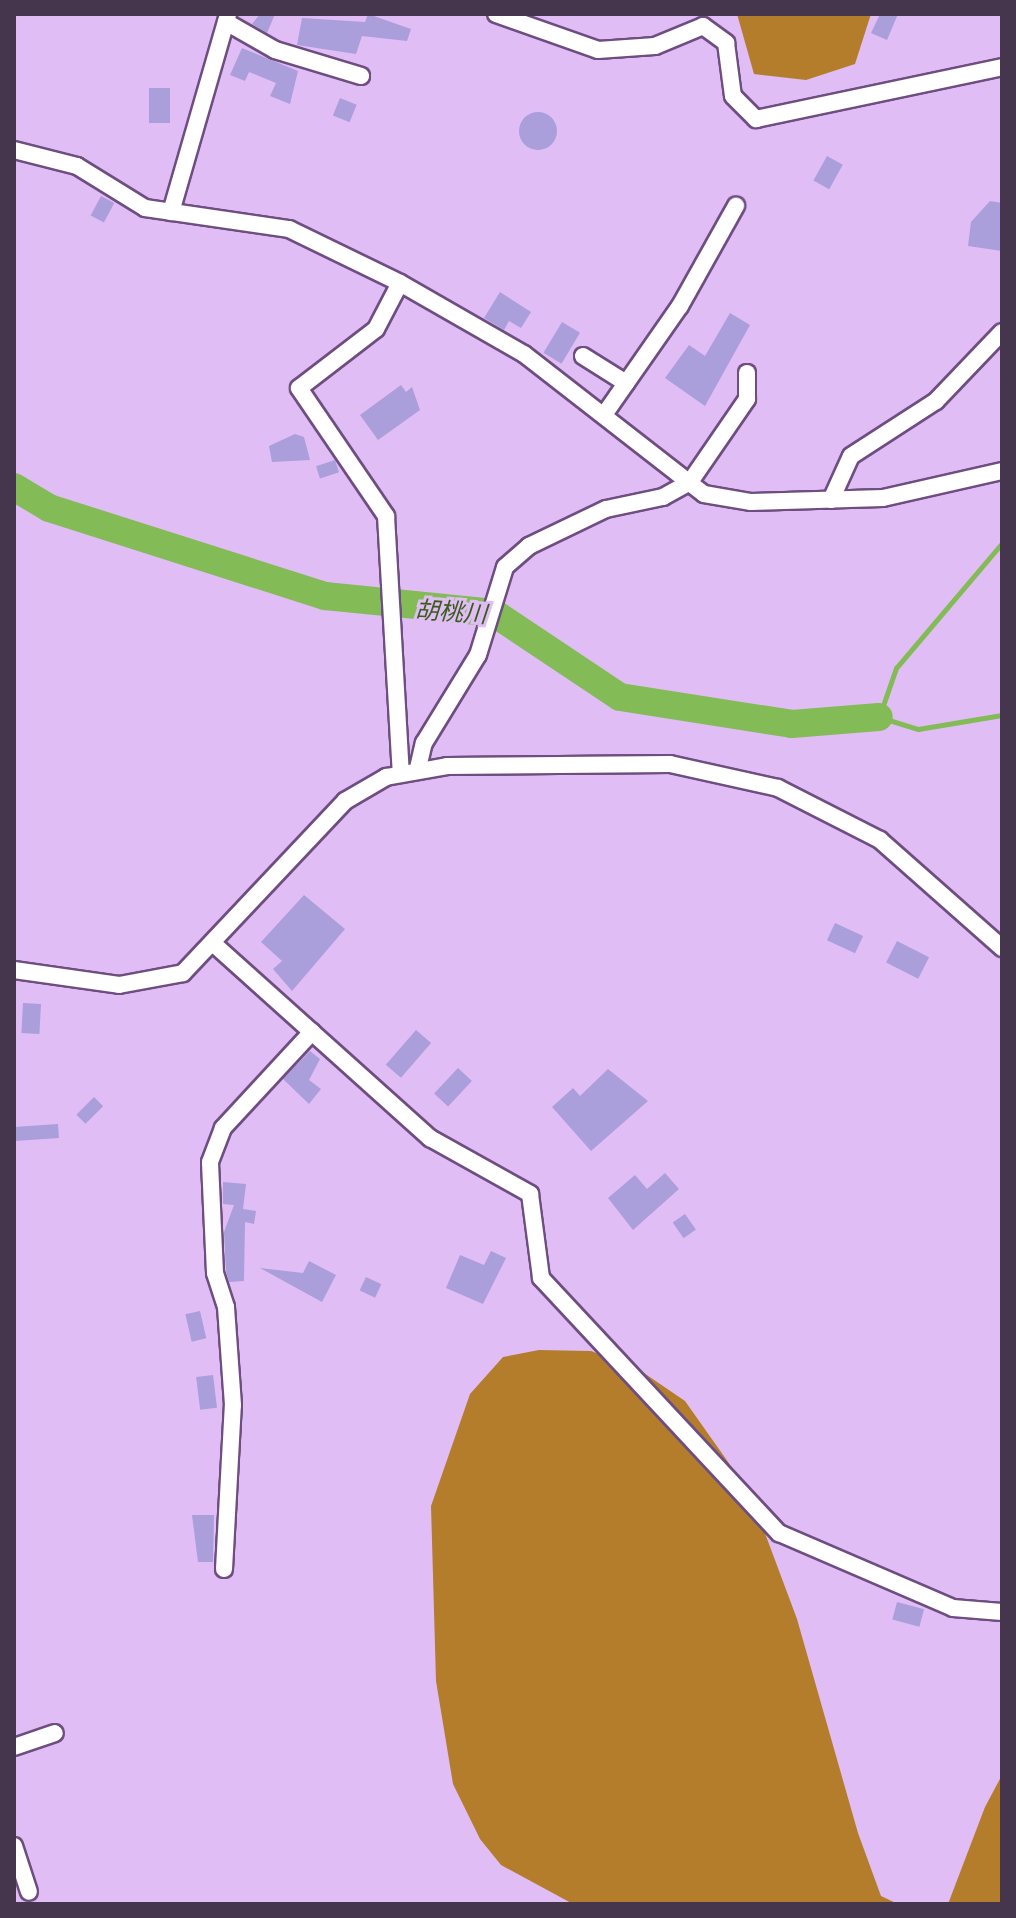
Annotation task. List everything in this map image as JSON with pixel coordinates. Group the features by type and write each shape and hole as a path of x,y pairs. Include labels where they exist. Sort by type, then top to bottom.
{"street":[{"path":"496,14 598,50 655,46 703,26 726,43 733,96 756,119 1002,67"},
{"path":"171,212 227,18 275,50 361,76"},
{"path":"14,150 77,166 145,208 289,229 400,283 524,354 606,412 690,482 724,500 831,500 899,496 1002,471"},
{"path":"606,412 736,206"},
{"path":"400,283 376,329 299,388 375,491 386,516 401,773"},
{"path":"831,500 851,456 936,401 1002,332"},
{"path":"583,356 626,383"},
{"path":"418,768 424,743 478,655 496,588 513,558 606,509 663,497 690,482 747,399 747,373"},
{"path":"14,970 151,984 195,967 345,801 401,773 418,768 658,763 760,782 880,840 1002,948"},
{"path":"216,946 430,1138 530,1194 541,1278 779,1533 841,1566 953,1608 1002,1612"},
{"path":"224,1569 233,1405 226,1307 215,1273 210,1162 223,1128 312,1032"},
{"path":"14,1747 55,1733"},
{"path":"14,1846 29,1892"}],"shaded area":[{"path":"737,14 871,14 855,64 806,80 754,74"},
{"path":"539,1350 591,1351 638,1369 685,1401 750,1493 797,1619 858,1833 881,1896 898,1904 573,1904 501,1865 480,1839 453,1784 436,1681 431,1506 470,1394 503,1357"},
{"path":"1002,1775 1002,1904 948,1904 985,1807"}],"building":[{"path":"260,14 275,14 267,33 252,24"},
{"path":"368,14 411,29 407,41 362,36 356,54 297,45 302,18 365,22"},
{"path":"880,14 898,14 887,40 871,33"},
{"path":"242,48 298,71 290,104 270,96 276,83 249,72 245,81 230,75"},
{"path":"149,88 170,88 170,123 149,123"},
{"path":"340,98 357,105 350,122 333,116"},
{"path":"538,112 552,117 557,131 552,145 538,150 524,145 519,131 524,117"},
{"path":"827,156 843,165 829,189 813,180"},
{"path":"101,196 114,203 104,222 91,215"},
{"path":"990,201 1002,203 1002,251 968,246 971,222"},
{"path":"500,292 531,312 521,328 509,321 504,330 484,318"},
{"path":"730,313 750,325 705,406 665,378 689,345 705,356"},
{"path":"562,322 580,333 561,364 543,353"},
{"path":"401,385 406,392 412,387 420,410 378,440 360,415"},
{"path":"295,434 304,437 310,460 272,462 269,446"},
{"path":"335,460 339,472 320,479 316,466"},
{"path":"304,895 345,929 292,991 273,969 282,961 261,942"},
{"path":"835,923 863,936 855,953 827,940"},
{"path":"897,941 929,957 918,979 886,962"},
{"path":"23,1003 41,1004 39,1034 21,1033"},
{"path":"416,1030 431,1043 401,1078 386,1065"},
{"path":"310,1051 320,1059 309,1080 321,1089 309,1104 283,1079"},
{"path":"458,1068 472,1081 448,1107 434,1094"},
{"path":"608,1069 648,1101 591,1151 552,1107 573,1088 580,1096"},
{"path":"94,1097 103,1106 86,1124 76,1115"},
{"path":"58,1124 59,1138 15,1141 14,1127"},
{"path":"665,1173 679,1189 633,1230 608,1198 635,1175 647,1189"},
{"path":"223,1182 246,1184 243,1209 256,1211 254,1224 245,1222 244,1281 229,1282 226,1271 224,1232 234,1205 223,1204"},
{"path":"685,1214 696,1230 684,1238 673,1223"},
{"path":"491,1251 506,1258 483,1304 446,1288 460,1255 484,1265"},
{"path":"309,1261 336,1275 322,1302 260,1268 303,1273"},
{"path":"366,1277 381,1284 375,1298 360,1291"},
{"path":"200,1311 206,1338 192,1342 185,1314"},
{"path":"213,1375 217,1408 200,1410 196,1377"},
{"path":"192,1515 214,1515 213,1562 198,1562"},
{"path":"897,1602 924,1609 919,1627 892,1619"}],"waterway":[{"name":"胡桃川","path":"14,487 49,508 325,596 494,613 620,697 792,724 879,717"},
{"path":"1002,543 896,668 879,717 918,729 1002,715"}]}
